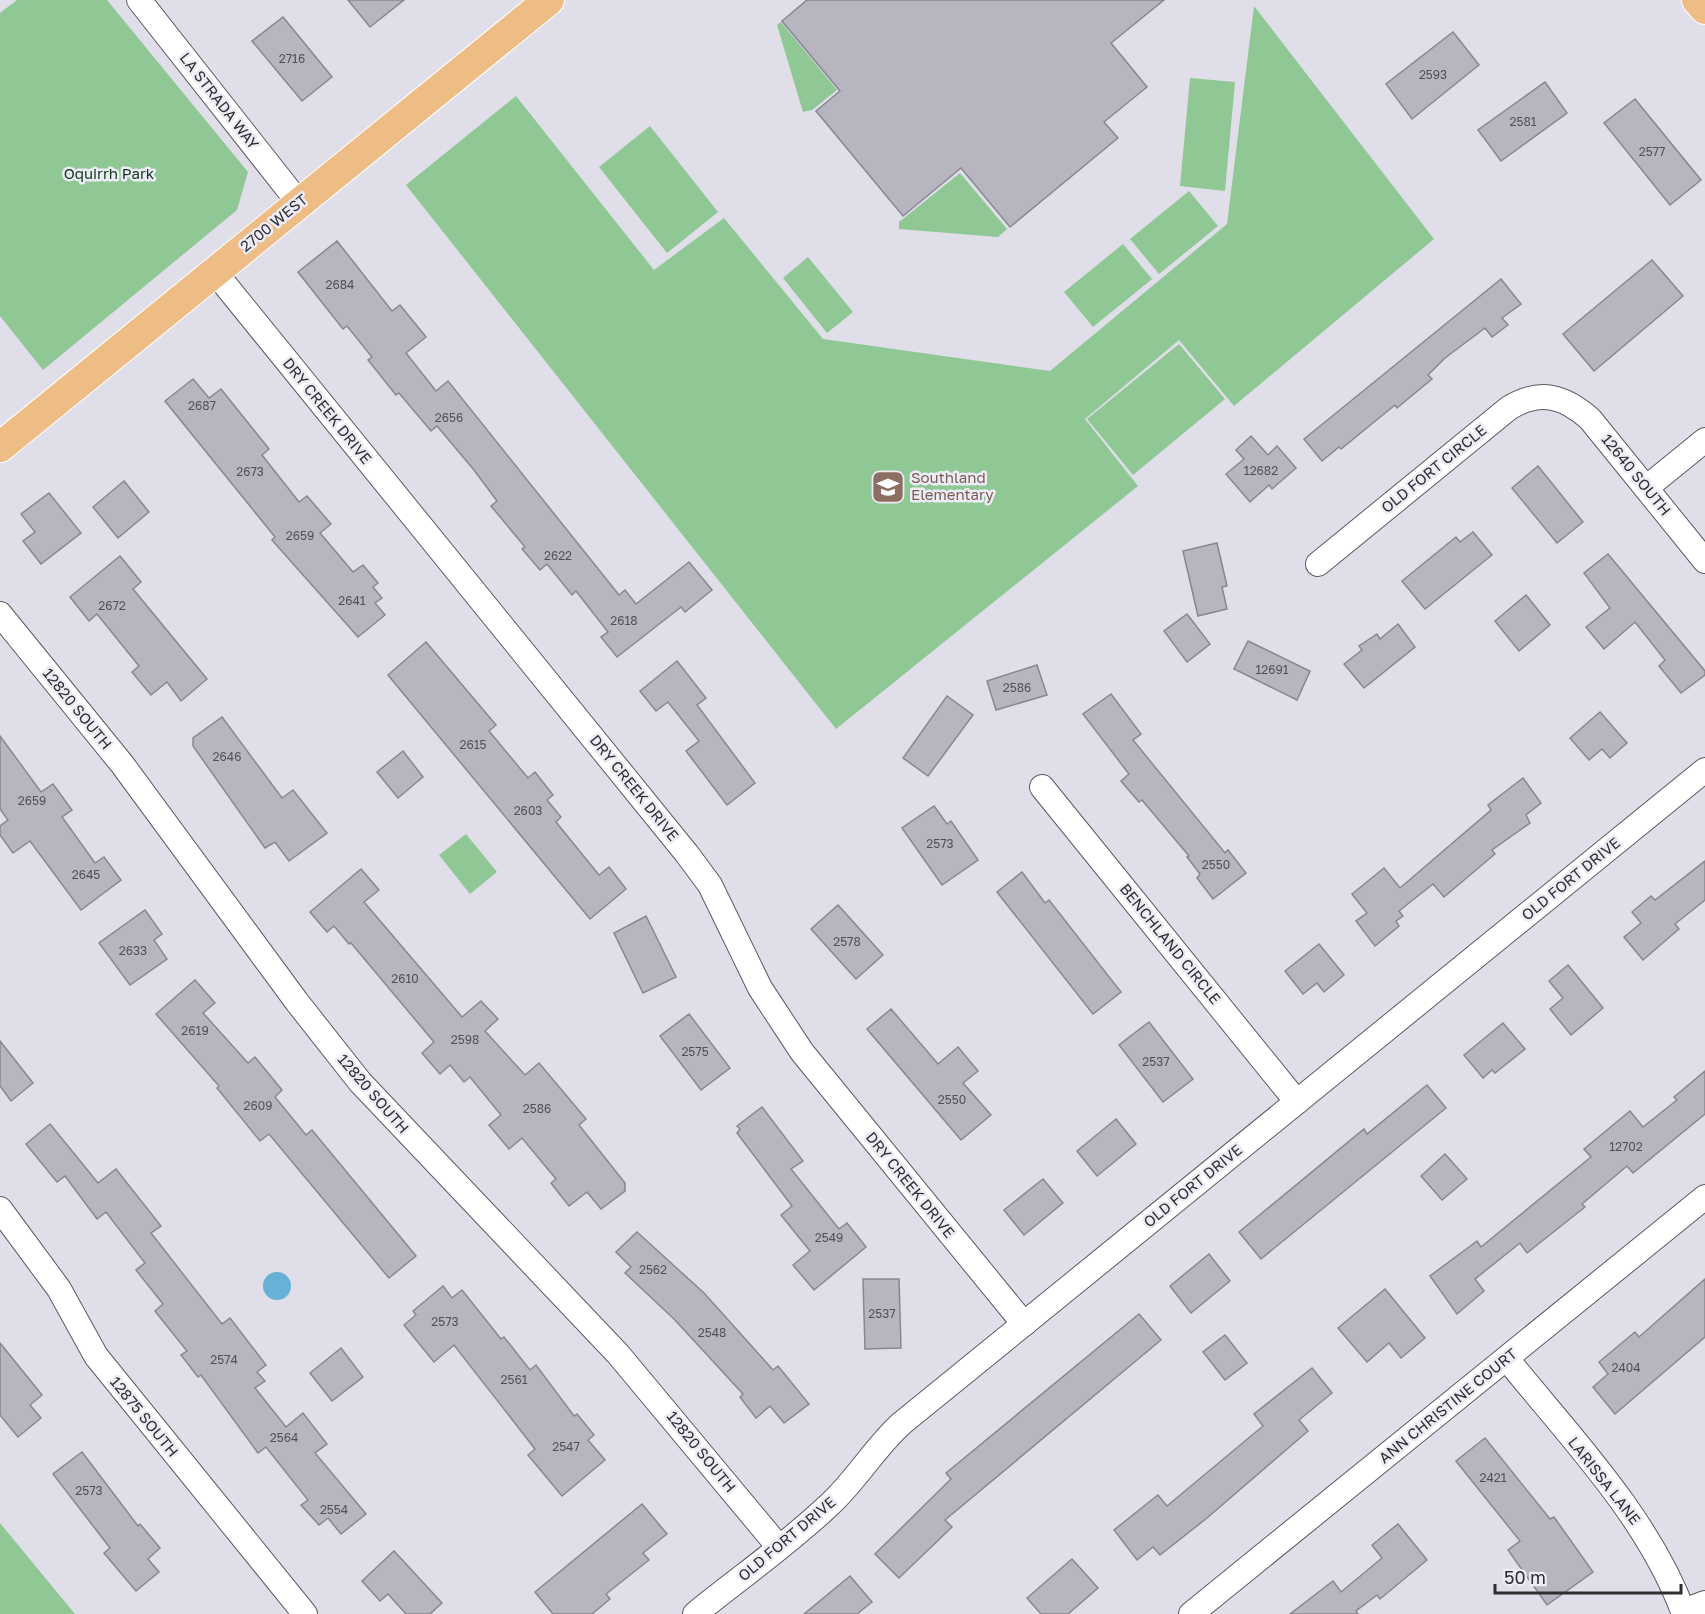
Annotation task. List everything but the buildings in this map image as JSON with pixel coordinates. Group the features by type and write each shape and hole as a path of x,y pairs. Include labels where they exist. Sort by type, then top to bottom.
{"main road":[{"name":"2700 WEST","path":"0,447 549,0"},
{"path":"1697,0 1705,9"}],"street":[{"name":"LA STRADA WAY","path":"139,0 299,203"},
{"name":"DRY CREEK DRIVE","path":"214,271 687,854 710,885 760,988 796,1044 1024,1324"},
{"name":"OLD FORT CIRCLE","path":"1318,564 1509,408 1533,397 1559,398"},
{"name":"12640 SOUTH","path":"1559,398 1575,406 1590,419 1705,561"},
{"path":"1646,488 1705,440"},
{"name":"12820 SOUTH","path":"0,614 122,764 297,1002 360,1082 618,1354 778,1546"},
{"name":"OLD FORT DRIVE","path":"695,1614 842,1493 881,1442 902,1423 1705,770"},
{"name":"BENCHLAND CIRCLE","path":"1042,787 1297,1102"},
{"name":"ANN CHRISTINE COURT","path":"1191,1614 1705,1197"},
{"name":"12875 SOUTH","path":"0,1209 59,1289 96,1356 305,1614"},
{"name":"LARISSA LANE","path":"1507,1359 1626,1507 1691,1609"}],"green space":[{"name":"Oquirrh Park","path":"17,0 107,0 248,172 237,210 43,370 0,316 0,13"},
{"path":"1254,6 1434,239 1234,406 1179,340 1085,419 1138,486 836,729 406,185 516,96 654,270 724,218 823,339 1050,371 1227,224"},
{"path":"781,22 837,90 812,110 803,112 777,25"},
{"path":"1190,78 1235,82 1225,191 1180,186"},
{"path":"650,126 718,212 667,253 599,167"},
{"path":"960,173 1007,229 998,237 899,229 899,222"},
{"path":"1189,191 1218,226 1159,274 1130,239"},
{"path":"1123,244 1152,279 1093,327 1064,292"},
{"path":"808,257 853,312 827,333 783,278"},
{"path":"1179,344 1225,399 1133,475 1087,419"},
{"path":"466,834 497,872 470,894 439,855"},
{"path":"0,1523 75,1614 0,1614"}],"water":[{"path":"277,1272 287,1276 291,1286 287,1296 277,1300 267,1296 263,1286 267,1276"}],"place":[{"name":"Southland Elementary","path":"888,487"}]}
